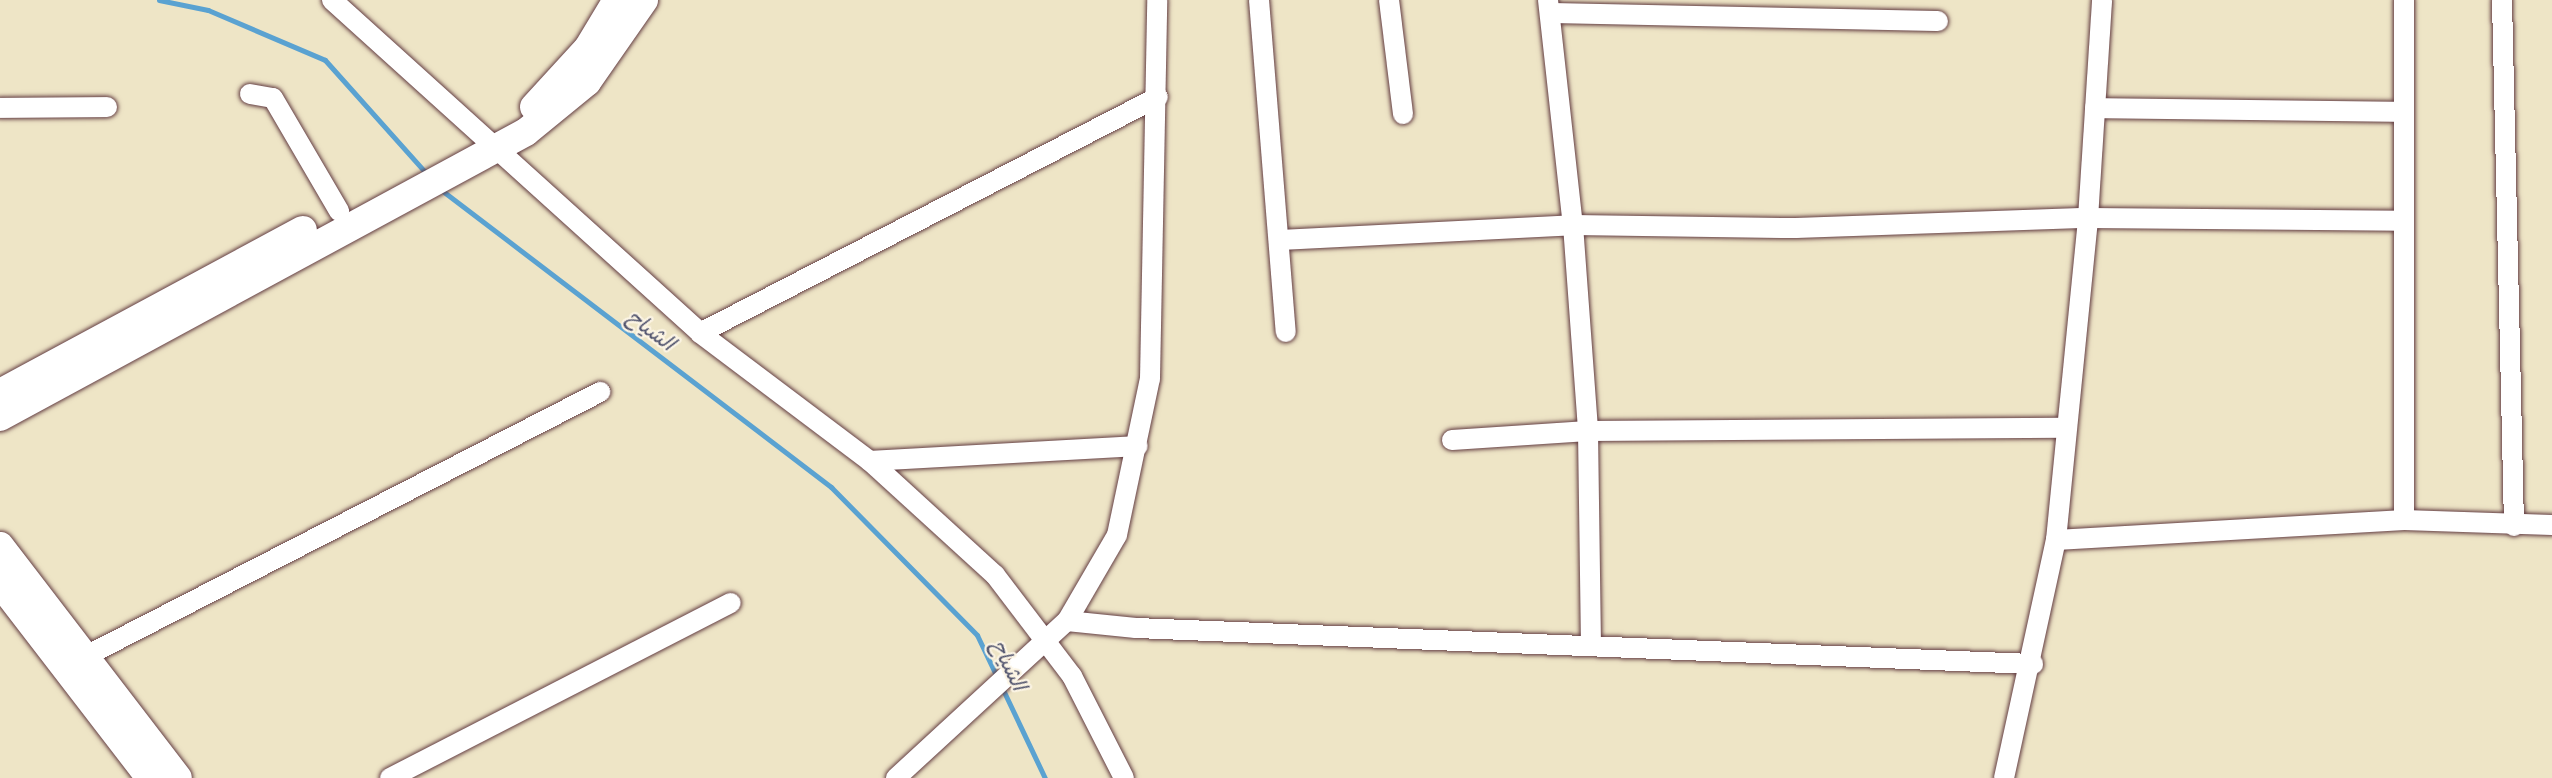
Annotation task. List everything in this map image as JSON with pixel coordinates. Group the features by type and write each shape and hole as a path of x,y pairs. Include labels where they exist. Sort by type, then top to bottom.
{"main road":[{"path":"493,143 543,99 588,48 617,0"},
{"path":"0,417 410,183 558,110 587,82 645,0"},
{"path":"0,393 339,211 410,183"},
{"path":"0,546 88,655 178,778"},
{"path":"0,583 150,778"}],"street":[{"path":"332,0 355,9 493,143 700,333 870,461 995,575 1047,640 1100,725 1124,778"},
{"path":"896,778 998,680 1068,621 1117,535 1138,446 1155,307 1157,0"},
{"path":"1259,0 1286,332"},
{"path":"1389,0 1403,114"},
{"path":"2004,778 2033,664 2055,540 2064,428 2088,218 2102,0"},
{"path":"2404,0 2402,221 2404,520"},
{"path":"2502,0 2514,526"},
{"path":"1591,644 1588,431 1573,225 1549,6 1938,21"},
{"path":"250,94 273,98 339,211"},
{"path":"700,333 1158,97"},
{"path":"0,108 108,107"},
{"path":"2095,108 2403,112"},
{"path":"1280,240 1573,225 1796,228 2088,218 2402,221"},
{"path":"88,655 600,392"},
{"path":"1452,440 1588,431 2064,428"},
{"path":"870,461 1138,446"},
{"path":"2055,540 2404,520 2514,526 2552,525"},
{"path":"390,778 731,603"},
{"path":"1068,621 1136,628 1591,644 2033,664"}],"waterway":[{"name":"الشياح","path":"159,0 208,10 325,60 428,175"},
{"name":"الشياح","path":"440,189 831,487 977,635 1045,778"}]}
